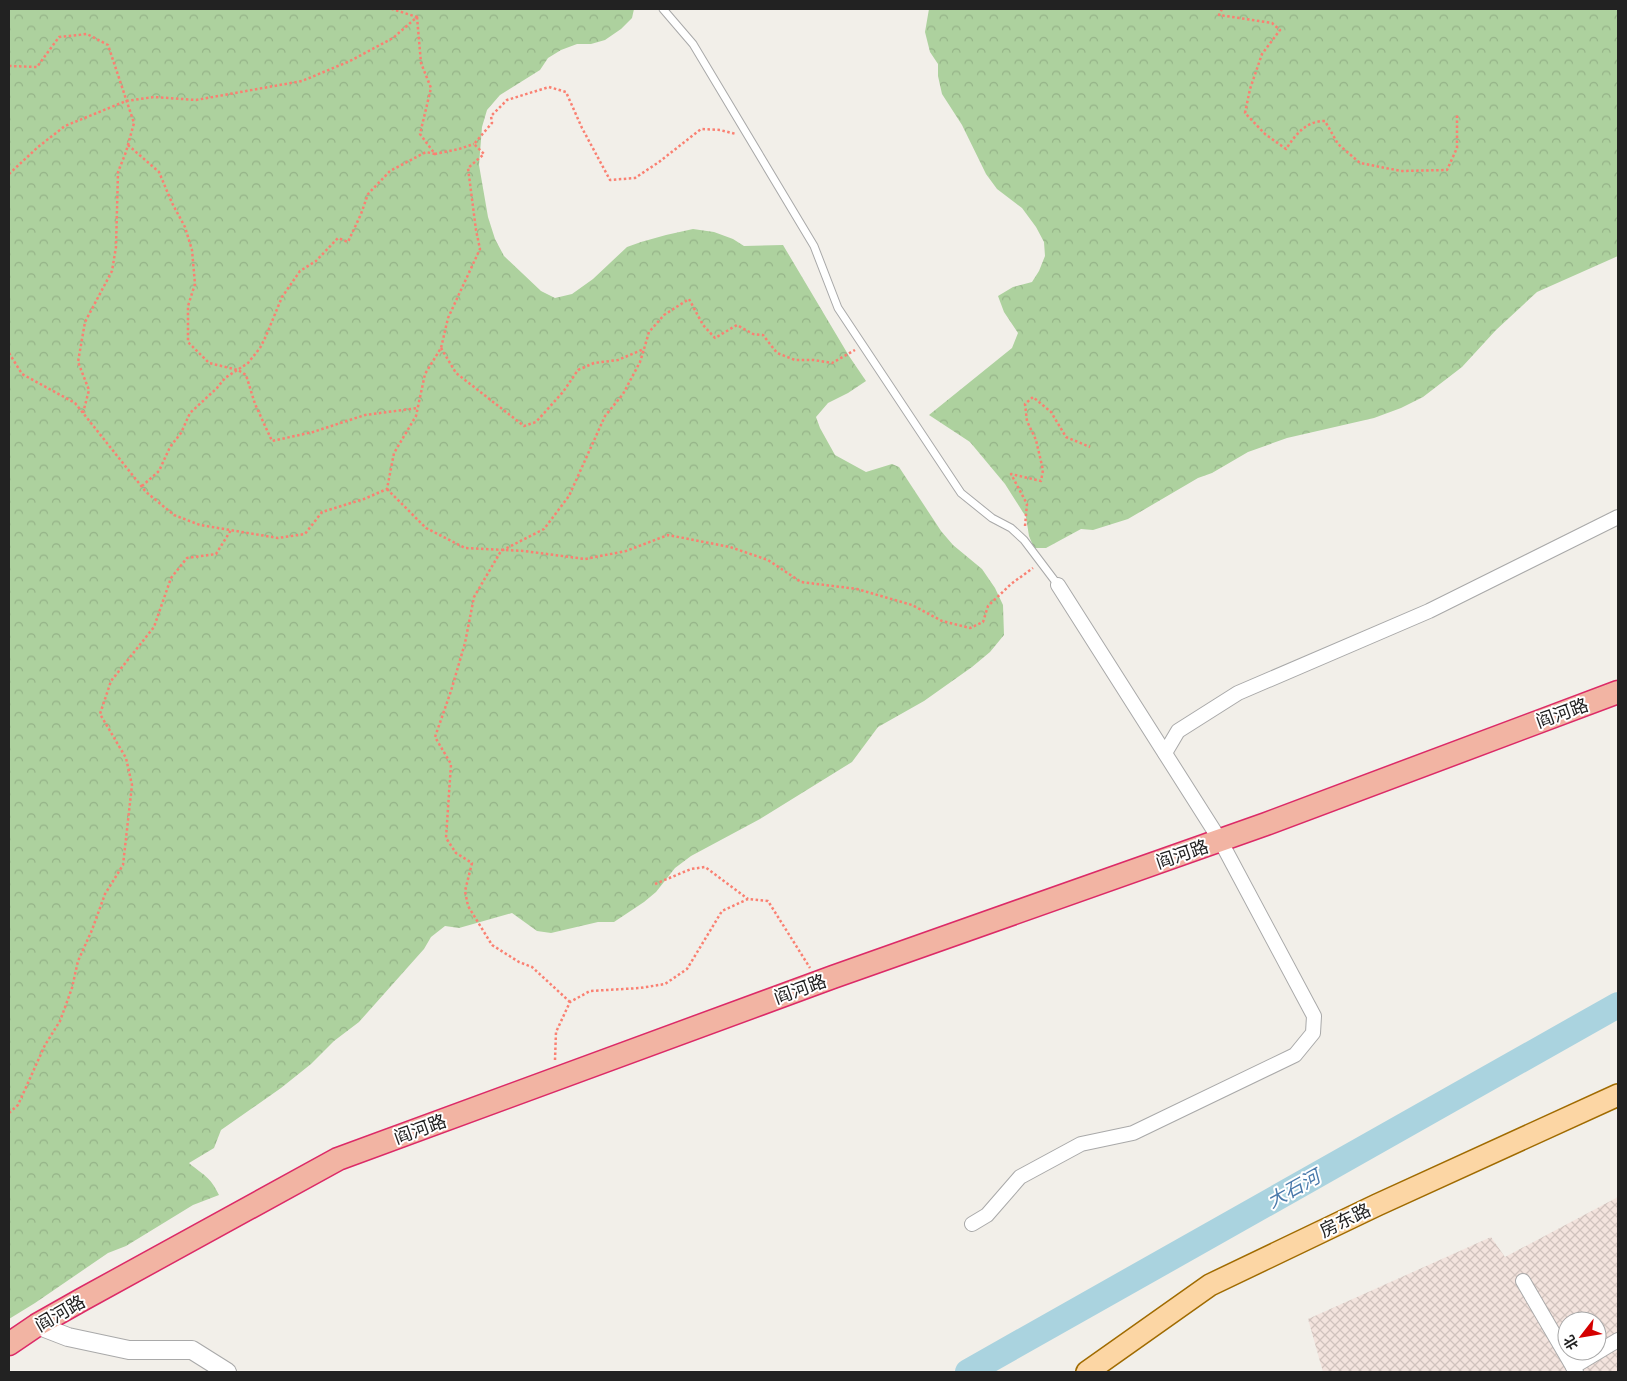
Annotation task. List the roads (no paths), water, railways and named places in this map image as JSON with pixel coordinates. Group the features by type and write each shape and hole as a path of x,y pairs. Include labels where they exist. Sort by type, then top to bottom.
{"highway":[{"name":"阎河路","path":"11,1341 338,1159 818,982 1220,840 1618,692"}],"main road":[{"name":"房东路","path":"1087,1372 1210,1285 1377,1205 1618,1095"}],"street":[{"path":"1165,753 1178,730 1238,693 1429,611 1618,516"},
{"path":"972,1224 987,1215 1020,1177 1081,1144 1133,1134 1294,1055 1313,1034 1314,1016 1220,840 1058,585"},
{"path":"1523,1281 1575,1370 1618,1340"},
{"path":"37,1325 68,1337 129,1350 192,1350 227,1372"}],"lane":[{"path":"663,9 693,44 814,246 838,308 961,493 992,518 1011,528 1024,540 1058,585"}],"waterway":[{"name":"大石河","path":"968,1372 1618,1005"}]}
